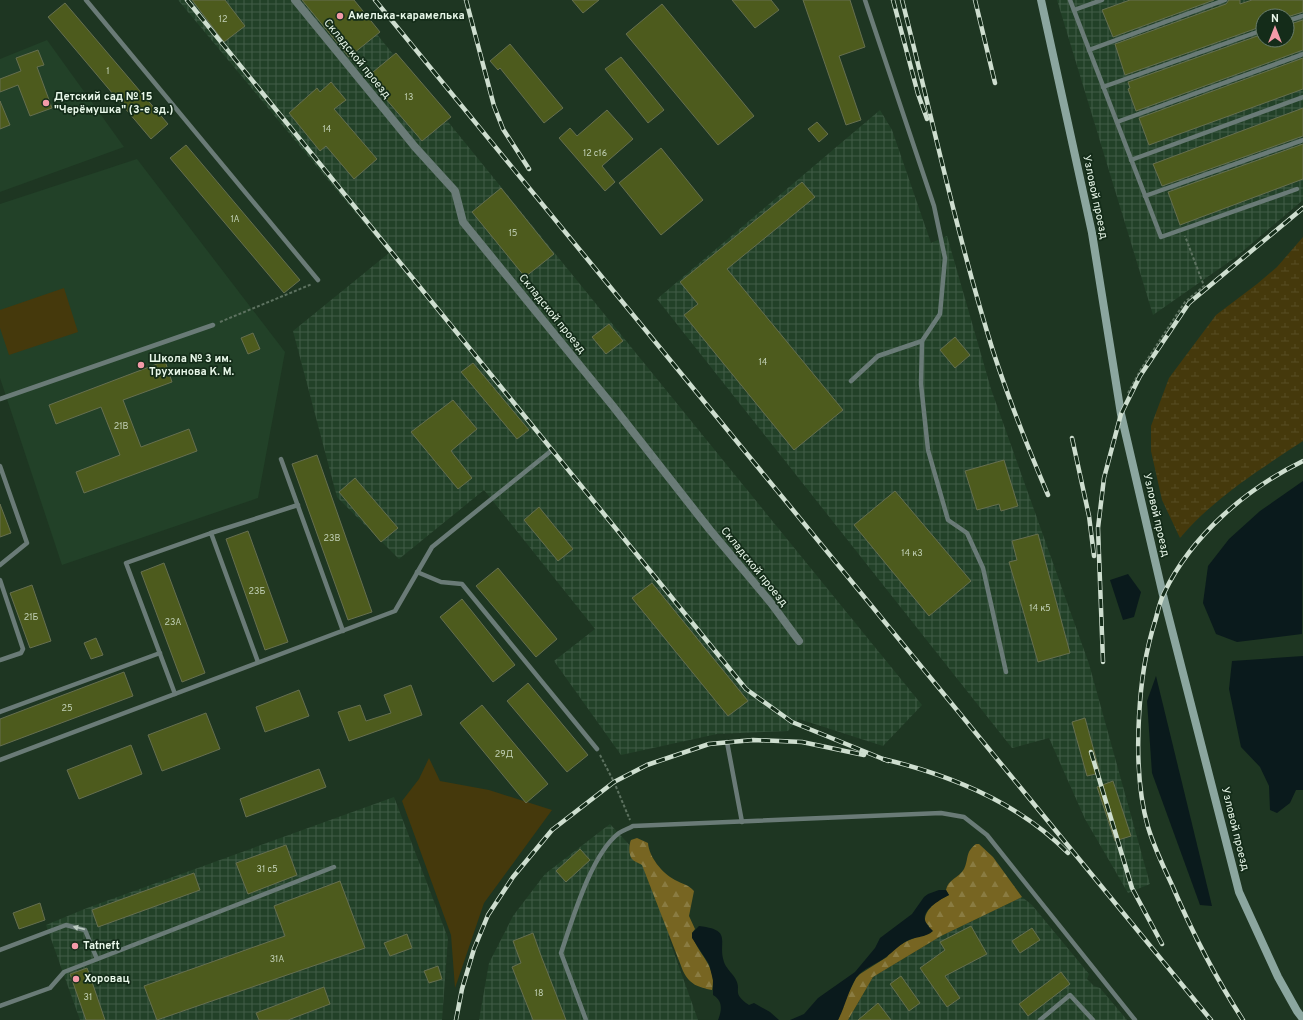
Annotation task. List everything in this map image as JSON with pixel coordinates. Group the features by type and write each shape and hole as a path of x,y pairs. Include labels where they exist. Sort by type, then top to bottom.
{"street":[{"name":"Складской проезд","path":"295,0 415,147 455,191 463,222 771,604 799,641"},
{"name":"Узловой проезд","path":"1041,0 1092,233 1120,408 1163,595 1239,892 1278,977 1296,1011 1303,1019"}],"lane":[{"path":"86,0 318,280"},
{"path":"864,0 934,206 945,258 940,314 922,341 921,384 928,450 948,520 967,533 983,568 1006,672"},
{"path":"1070,0 1161,237 1297,190"},
{"path":"1074,10 1102,0"},
{"path":"1089,50 1225,0"},
{"path":"1103,87 1255,33"},
{"path":"1117,122 1303,54"},
{"path":"1131,160 1303,97"},
{"path":"1145,196 1303,140"},
{"path":"0,399 214,325"},
{"path":"851,381 878,356 922,341"},
{"path":"0,760 395,611 432,547 551,451"},
{"path":"281,459 343,630"},
{"path":"0,466 27,543 0,565"},
{"path":"175,694 126,563 298,504"},
{"path":"210,534 258,662"},
{"path":"417,572 441,582 462,584 597,749"},
{"path":"0,580 23,649 21,653 0,660"},
{"path":"0,712 160,653"},
{"path":"727,742 742,822"},
{"path":"586,1020 561,953 582,894 603,850 619,833 633,826 941,813 964,817 987,835 1135,1020"},
{"path":"0,1006 50,988 64,972 334,866"},
{"path":"0,950 66,925 86,930 97,959"},
{"path":"1040,1020 1070,995 1092,1020"}],"path":[{"path":"1120,408 1141,369 1185,302 1204,286 1182,229"},
{"path":"214,325 318,280"},
{"path":"597,749 614,782 633,826"}],"shaded area":[{"path":"178,0 349,0 922,705 883,746 799,719 788,731 717,734 621,755 554,661 595,629 484,490 399,559 337,497 293,331 389,253"},
{"path":"1057,0 1303,0 1303,200 1236,257 1153,315"},
{"name":"Детский сад № 15 \"Черёмушка\" (3-е зд.)","path":"47,40 124,147 0,192 0,59"},
{"path":"880,110 892,130 931,243 947,236 991,389 1089,664 1150,884 1128,893 1085,819 1049,738 1012,748 657,299"},
{"name":"Школа № 3 им. Трухинова К. М.","path":"137,159 285,352 258,498 62,565 0,378 0,204"},
{"path":"1303,481 1302,634 1237,642 1216,634 1203,603 1208,566 1229,539 1260,511"},
{"path":"1128,574 1141,592 1134,617 1123,620 1110,580"},
{"path":"1303,656 1303,790 1296,790 1290,803 1277,813 1270,810 1269,786 1260,767 1241,747 1229,689 1232,661"},
{"path":"1156,676 1212,906 1200,905 1152,773 1147,701"},
{"path":"394,797 448,938 442,1020 80,1020 46,925 87,908"},
{"path":"610,824 649,866 674,931 668,936 698,1020 479,1020 489,963 513,916 545,874"},
{"path":"939,890 946,890 949,895 941,899 926,912 925,920 933,931 927,935 905,942 882,960 866,969 859,975 851,988 838,1020 790,1020 804,1014 818,998 855,972 875,948 880,938 912,914 924,897"},
{"path":"1022,897 1032,905 1089,974 1087,979 1094,986 1100,988 1127,1020 848,1020 873,977 941,936"},
{"path":"699,926 717,930 720,934 722,938 722,955 724,962 737,982 738,994 743,1001 749,1005 754,1003 770,1012 779,1020 718,1020 721,1006 719,1000 713,995 713,980 709,964 692,938 692,933"}],"green space":[{"path":"1303,237 1303,441 1238,485 1208,510 1180,538 1162,500 1151,451 1151,426 1169,378 1216,315 1277,267"},
{"path":"64,288 78,332 9,355 0,328 0,310"},
{"path":"429,758 440,781 489,790 552,810 484,903 455,988 451,935 402,801 419,779"},
{"path":"637,838 648,843 651,854 665,873 694,891 689,916 695,929 692,933 694,940 712,974 712,990 695,985 683,971 642,865 634,861 630,856 629,847 631,840"},
{"path":"976,844 979,844 993,857 1022,897 941,936 873,977 848,1020 838,1020 846,998 856,978 860,974 887,957 892,950 905,942 919,936 924,936 929,926 925,922 925,917 929,909 936,902 949,895 946,890 947,886 962,872 966,865 970,850"}],"building":[{"path":"192,0 225,0 245,26 224,42"},
{"name":"Амелька-карамелька","path":"302,0 354,0 380,32 349,57"},
{"path":"572,0 599,0 583,13"},
{"path":"732,0 771,0 779,10 755,28"},
{"path":"803,0 850,0 865,47 839,56 861,120 846,125"},
{"path":"1130,0 1214,0 1113,37 1102,10"},
{"path":"1229,0 1240,0 1240,4 1252,0 1303,0 1303,12 1295,14 1295,8 1255,8 1255,29 1125,75 1115,44 1226,4"},
{"path":"65,3 168,124 151,139 48,17"},
{"path":"662,4 754,116 718,145 626,34"},
{"path":"1303,20 1303,50 1136,111 1128,89 1130,88 1128,82 1255,37 1255,48 1295,48 1295,22"},
{"path":"510,44 563,108 544,123 500,68 498,70 490,61"},
{"path":"38,50 44,65 37,67 52,108 30,116 18,85 0,92 0,79 21,71 16,58"},
{"path":"396,53 451,117 422,141 367,77"},
{"path":"621,57 664,110 648,123 605,69"},
{"path":"1303,58 1303,89 1149,145 1139,118"},
{"path":"331,82 346,100 334,109 377,159 354,179 326,146 320,151 289,113 317,88 320,92"},
{"path":"0,101 10,125 0,129"},
{"path":"1303,108 1303,136 1162,186 1153,164"},
{"path":"607,110 633,139 602,166 615,182 605,191 559,138 570,128 577,136"},
{"path":"817,122 828,134 819,142 808,129"},
{"path":"1303,144 1303,179 1180,225 1168,192"},
{"path":"186,145 300,280 284,293 170,158"},
{"path":"661,148 703,200 661,235 619,183"},
{"path":"802,182 815,197 727,269 843,410 794,450 684,315 698,304 680,282"},
{"path":"501,188 554,254 525,277 472,212"},
{"path":"609,324 623,341 606,354 592,337"},
{"path":"253,333 260,349 248,354 241,338"},
{"path":"955,337 970,355 955,368 940,350"},
{"path":"165,361 172,382 123,400 141,447 189,429 197,451 84,493 76,472 120,455 101,407 56,424 49,405"},
{"path":"473,363 529,430 517,439 461,372"},
{"path":"453,400 477,429 451,451 472,478 458,489 411,432"},
{"path":"317,455 372,612 348,620 292,464"},
{"path":"1004,460 1018,506 1001,511 999,504 977,510 965,471"},
{"path":"355,478 398,528 381,542 339,492"},
{"path":"895,491 971,581 929,616 854,525"},
{"path":"0,504 11,533 0,537"},
{"path":"539,507 573,549 558,561 524,520"},
{"path":"248,531 288,642 265,650 226,539"},
{"path":"1038,534 1070,653 1038,662 1009,562 1017,560 1012,541"},
{"path":"164,563 205,673 182,682 141,572"},
{"path":"498,568 557,639 536,657 476,586"},
{"path":"652,583 748,701 728,716 632,598"},
{"path":"32,585 51,641 30,648 10,593"},
{"path":"462,599 515,665 493,682 440,617"},
{"path":"96,638 103,655 91,659 84,643"},
{"path":"124,672 133,696 0,746 0,719"},
{"path":"528,683 588,755 567,772 507,701"},
{"path":"411,685 422,715 349,741 338,712 360,705 366,721 391,713 384,695"},
{"path":"299,690 309,716 265,732 256,707"},
{"path":"482,705 548,784 526,803 460,723"},
{"path":"206,713 220,749 162,771 148,735"},
{"path":"1085,718 1100,773 1087,776 1072,722"},
{"path":"131,745 142,774 79,799 67,770"},
{"path":"319,769 326,787 246,817 240,799"},
{"path":"1113,781 1131,836 1115,841 1097,787"},
{"path":"286,845 297,875 248,894 236,863"},
{"path":"580,849 590,860 566,882 556,871"},
{"path":"194,873 200,890 98,927 92,910"},
{"path":"340,881 365,948 157,1020 144,986 285,936 274,906"},
{"path":"40,903 45,920 19,929 13,913"},
{"path":"971,926 987,954 945,976 960,998 947,1007 920,968 945,950 940,942"},
{"path":"1032,928 1040,940 1020,953 1012,941"},
{"path":"533,933 566,1020 533,1020 512,967 521,963 513,941"},
{"path":"407,934 412,948 390,956 384,943"},
{"path":"438,966 442,979 429,983 424,971"},
{"path":"87,968 105,1020 86,1020 70,974"},
{"path":"1061,972 1070,984 1028,1016 1019,1004"},
{"path":"901,976 920,1003 909,1011 890,984"},
{"path":"324,987 330,1004 288,1020 259,1020 256,1013"},
{"path":"878,1003 891,1020 858,1020"}],"railway":[{"path":"187,0 746,689 792,722 888,761"},
{"path":"375,0 1211,1020"},
{"path":"466,0 494,106 503,129 529,169"},
{"path":"893,0 918,94 927,119"},
{"path":"902,0 956,220 980,308 1006,388 1048,495"},
{"path":"975,0 995,83"},
{"path":"1103,662 1098,528 1104,478 1121,414 1140,376 1189,303 1303,208"},
{"path":"1072,438 1089,516 1094,556"},
{"path":"1243,1020 1196,937 1159,856 1148,827 1142,800 1138,758 1138,731 1141,691 1146,655 1160,602 1176,572 1190,552 1205,533 1241,500 1261,485 1303,461"},
{"path":"456,1020 462,989 474,949 488,915 513,877 552,830 614,782 647,765 709,744 753,740 802,742 864,755"},
{"path":"1091,752 1132,888 1162,944"},
{"path":"883,759 934,773 983,793 1028,819 1049,835 1068,853"}],"place":[{"name":"Амелька-карамелька","path":"340,16"},
{"name":"Детский сад № 15 \"Черёмушка\" (3-е зд.)","path":"46,103"},
{"name":"Школа № 3 им. Трухинова К. М.","path":"141,365"},
{"name":"Tatneft","path":"75,946"},
{"name":"Хоровац","path":"76,979"}]}
